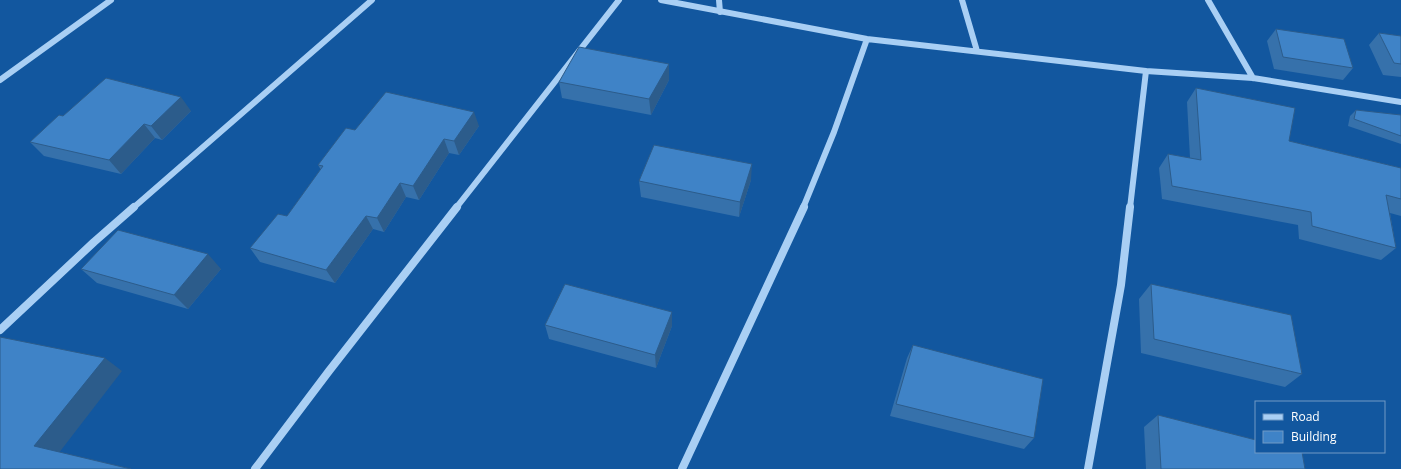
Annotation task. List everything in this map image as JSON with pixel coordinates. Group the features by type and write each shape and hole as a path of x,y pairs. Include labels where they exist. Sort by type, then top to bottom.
{"street":[{"path":"0,80 111,0"},
{"path":"0,330 94,242 372,0"},
{"path":"255,469 328,371 619,0"},
{"path":"661,0 867,39 1146,71 1253,78 1401,102"},
{"path":"719,0 720,12"},
{"path":"962,0 976,51"},
{"path":"1208,0 1253,78"},
{"path":"682,469 803,208 834,132 867,39"},
{"path":"1088,469 1121,285 1146,71"}],"building":[{"path":"1276,29 1344,39 1353,68 1283,57"},
{"path":"1379,33 1401,36 1401,64 1394,63"},
{"path":"579,47 669,64 649,99 559,82"},
{"path":"106,78 181,97 151,126 144,124 109,160 30,142 59,115 63,116"},
{"path":"1196,88 1295,108 1289,141 1401,168 1401,199 1386,195 1396,248 1312,226 1311,212 1172,186 1168,154 1201,160"},
{"path":"386,92 474,112 454,141 444,139 413,186 400,183 377,218 366,216 326,270 250,248 278,214 287,216 323,166 318,165 346,128 355,130"},
{"path":"1356,110 1401,115 1401,136 1354,119"},
{"path":"654,145 752,164 740,202 639,181"},
{"path":"118,230 208,254 174,295 81,269"},
{"path":"565,284 672,312 655,355 545,325"},
{"path":"1151,284 1291,315 1302,374 1154,339"},
{"path":"0,337 105,358 34,446 131,469 0,469"},
{"path":"913,345 1043,379 1034,438 896,404"},
{"path":"1158,415 1255,440 1255,453 1302,453 1305,469 1161,469"}]}
